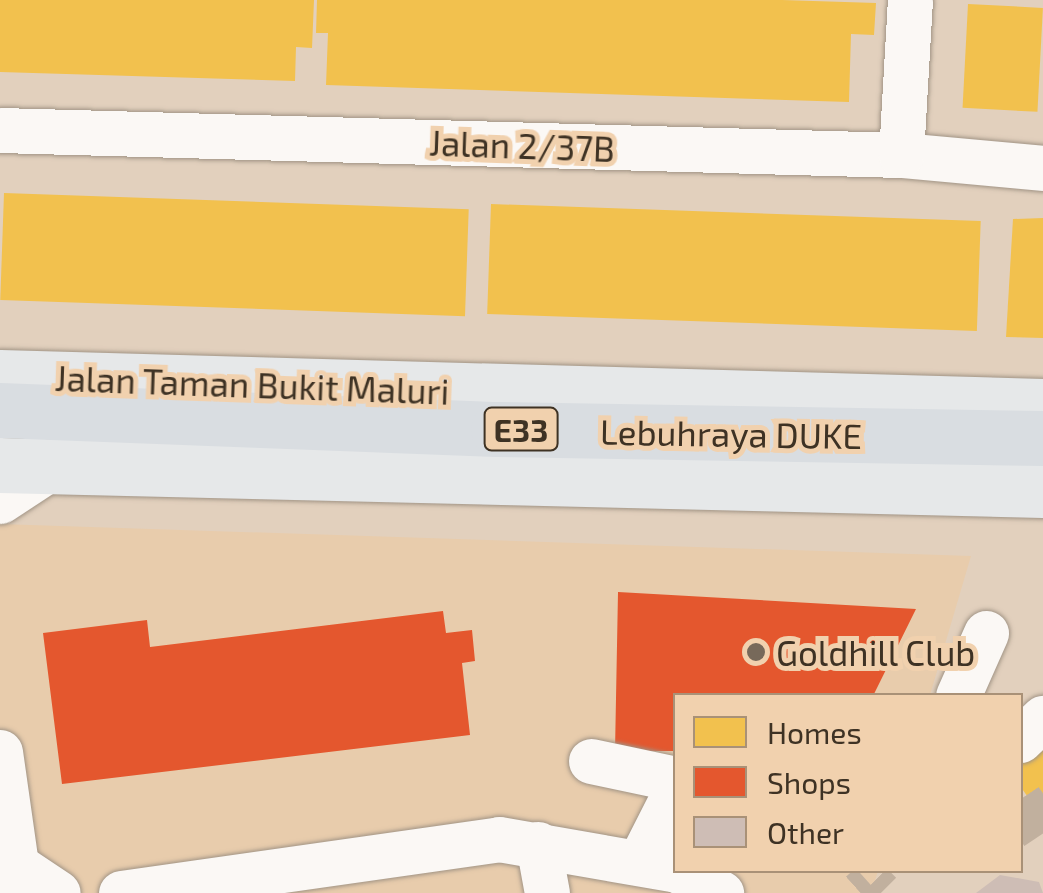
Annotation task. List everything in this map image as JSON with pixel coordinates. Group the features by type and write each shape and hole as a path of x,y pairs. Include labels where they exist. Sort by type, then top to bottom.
{"highway":[{"name":"Lebuhraya DUKE","path":"0,410 498,428 1043,438"},
{"name":"Lebuhraya DUKE","path":"0,444 1043,472"}],"main road":[{"name":"Jalan Taman Bukit Maluri","path":"0,377 1043,406"},
{"path":"0,464 1043,490"}],"street":[{"path":"901,156 910,0"},
{"name":"Jalan 2/37B","path":"0,130 901,156 1043,168"},
{"path":"0,501 56,465"},
{"path":"959,693 986,632"},
{"path":"1023,737 1043,718"},
{"path":"0,752 18,879 58,893"},
{"path":"591,761 673,778"},
{"path":"638,870 673,796"},
{"path":"121,893 499,839 538,844 721,893"},
{"path":"538,844 547,893"}],"shaded area":[{"path":"0,524 971,556 931,693 673,693 673,873 877,873 871,893 0,893"}],"building: Homes":[{"path":"0,0 314,0 312,48 296,47 295,81 0,72"},
{"path":"317,0 876,3 874,35 851,34 849,102 326,85 328,33 316,33"},
{"path":"968,4 1043,8 1037,112 963,108"},
{"path":"4,193 469,209 465,316 0,300"},
{"path":"491,204 981,221 977,331 487,314"},
{"path":"1043,218 1043,338 1006,337 1013,219"},
{"path":"1043,721 1043,818 1023,790 1023,740"}],"building: Shops":[{"name":"Goldhill Club","path":"618,592 916,609 874,693 673,693 673,751 615,751"},
{"path":"443,611 446,633 472,630 475,661 462,663 470,735 62,784 43,633 147,620 150,647"}],"building: Other":[{"path":"1000,875 1039,882 1043,893 976,893"}],"tunnel":[{"path":"1023,803 1043,833"},
{"path":"861,893 871,884 880,893"}],"place":[{"name":"Goldhill Club","path":"756,652"}]}
